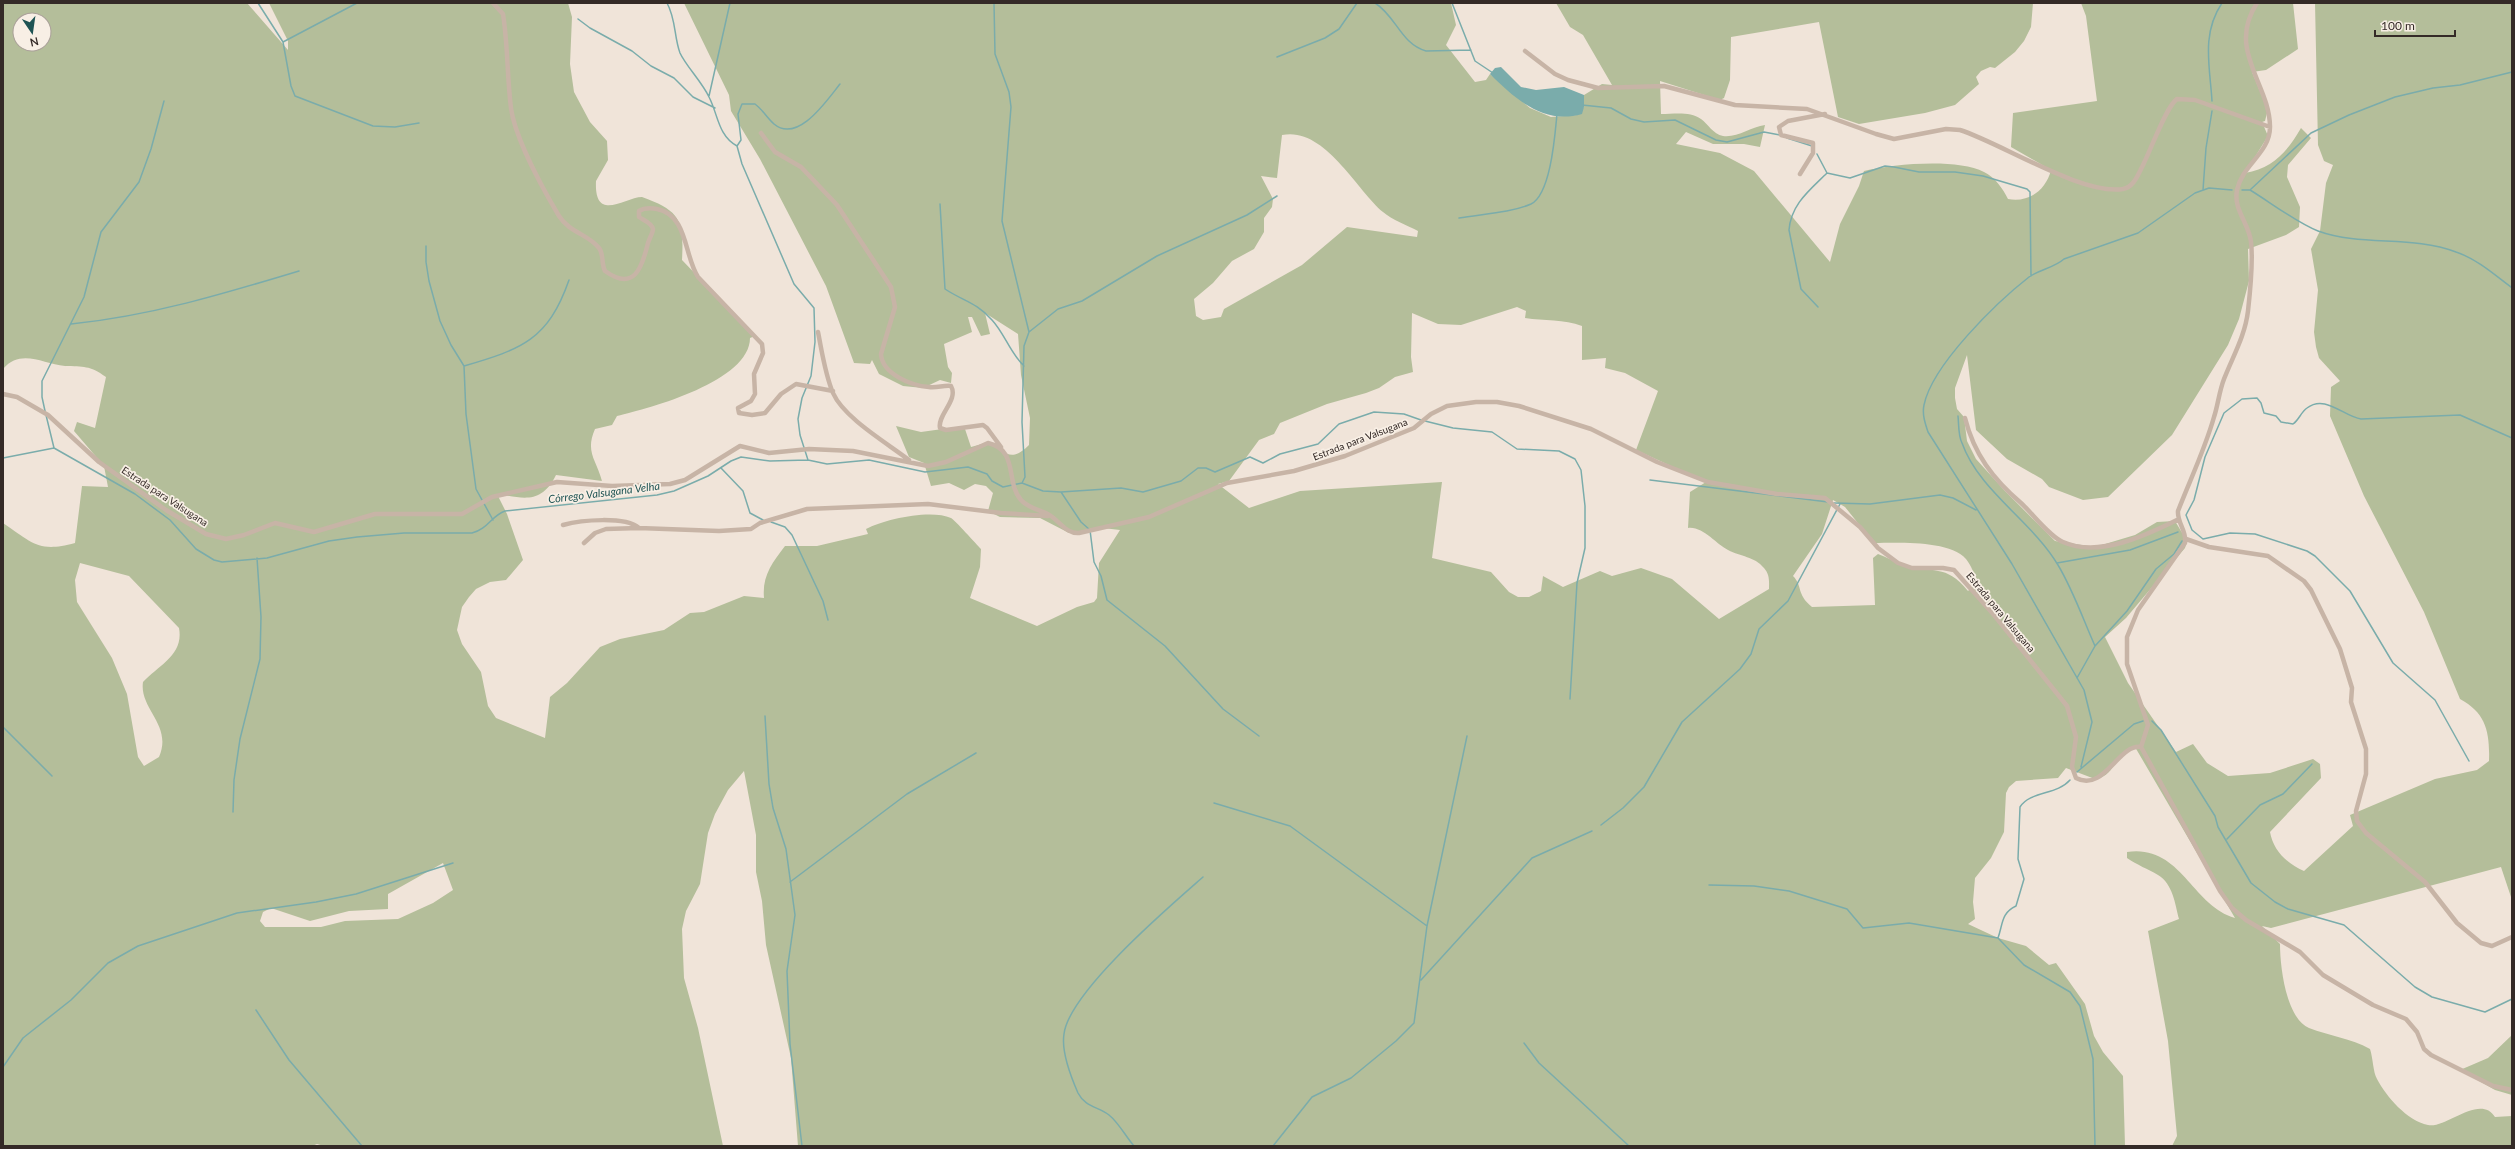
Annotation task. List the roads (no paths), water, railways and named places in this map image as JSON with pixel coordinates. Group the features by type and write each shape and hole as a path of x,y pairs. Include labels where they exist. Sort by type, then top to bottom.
{"street":[{"path":"493,3 504,16 511,107 517,127 540,180 560,218 569,228 597,246 601,251 605,271 623,279 634,275 644,263 653,230 650,225 639,217 639,211 655,208 668,213 679,225 698,277 762,344 763,354 754,374 755,394 751,401 738,408 739,413 752,415 766,414 781,394 796,384 833,391"},
{"path":"2257,3 2248,20 2247,36 2251,65 2270,127 2266,145 2245,172 2237,191 2239,210 2251,242 2248,311 2244,332 2224,379 2214,417 2178,511 2178,518 2186,539 2177,557 2150,590 2138,610 2127,637 2127,664 2148,725 2141,747 2220,891 2239,915 2292,946 2323,975 2373,1005 2406,1019 2417,1032 2424,1049 2431,1055 2493,1086 2512,1090"},
{"path":"1525,51 1555,74 1568,80 1598,88 1664,86 1735,105 1795,107 1825,114 1876,134 1894,139 1946,129 1960,130 2065,176 2114,189 2123,189 2134,182 2163,121 2177,99 2195,100 2270,127"},
{"path":"1800,174 1813,152 1813,143 1782,135 1779,127 1788,121 1825,114"},
{"path":"761,132 775,152 801,167 837,205 891,287 895,307 881,354 882,362 887,369 918,385 951,386 952,397 940,423 940,428 946,430 985,426 1004,451"},
{"path":"818,332 833,391 851,415 911,461"},
{"name":"Estrada para Valsugana","path":"3,394 17,397 48,415 100,462 166,510 206,534 226,539 244,535 275,523 314,532 375,514 462,514 492,497 557,482 612,486 670,484 684,480 740,446 769,453 800,450 839,450 911,461 928,466 939,464 988,443 1004,451 1010,463 1018,496 1026,504 1052,516 1073,533 1127,524 1149,518 1226,483 1294,471 1345,456 1414,428 1431,414 1446,406 1476,402 1497,402 1519,406 1591,429 1656,462 1708,482 1777,494 1817,496 1829,500 1860,527 1878,548 1898,563 1912,568 1949,568 1957,573 2066,706 2076,737 2072,767 2076,778 2081,780 2093,779 2107,770 2129,750 2141,747"},
{"path":"1965,418 1978,454 1992,475 2064,542 2089,546 2132,541 2178,518"},
{"path":"584,543 595,533 606,529 639,528 719,532 751,529 760,523 807,509 892,504 940,504 989,512 1052,516"},
{"path":"563,525 613,521 633,522 639,528"},
{"path":"2186,539 2209,546 2268,556 2304,581 2311,590 2340,649 2352,688 2351,702 2366,749 2366,774 2356,811 2357,821 2366,833 2425,882 2457,922 2481,943 2492,946 2512,937"}],"water":[{"path":"1501,67 1521,87 1536,90 1564,87 1584,95 1584,107 1582,114 1555,116 1531,108 1520,101 1490,74 1495,68"}],"waterway":[{"path":"258,3 283,42 291,86 295,96 373,126 395,127 419,123"},
{"path":"283,42 357,3"},
{"path":"667,3 672,15 680,53 706,91 722,131 726,137 737,146"},
{"path":"709,96 730,3"},
{"path":"994,3 995,54 1009,92 1011,107 1002,221 1029,332 1024,346 1022,422 1025,477 1022,483"},
{"path":"1277,57 1325,38 1339,29 1357,3"},
{"path":"1375,3 1388,15 1404,36 1417,47 1426,51 1471,50"},
{"path":"1452,3 1475,61 1493,73"},
{"path":"2212,101 2208,51 2209,39 2215,15 2222,3"},
{"path":"578,19 590,28 632,51 651,66 674,78 693,97 715,108"},
{"path":"2250,190 2311,133 2349,115 2395,97 2433,88 2460,85 2512,72"},
{"path":"808,460 800,435 798,419 802,398 811,376 815,342 814,308 794,284 742,164 737,146 741,140 738,114 742,104 755,104 774,124 783,129 793,128 811,118 828,100 840,84"},
{"path":"45,411 42,397 42,381 84,297 101,232 139,182 151,149 164,101"},
{"path":"1582,105 1611,108 1631,119 1644,122 1675,120 1716,140 1727,142 1764,132 1780,135"},
{"path":"2203,190 2206,148 2212,111"},
{"path":"1459,218 1523,207 1531,204 1538,198 1543,189 1551,163 1557,114"},
{"path":"1787,138 1812,146"},
{"path":"1817,154 1827,173"},
{"path":"1827,173 1850,178 1885,166 1919,172 1955,172 1983,176 2027,189 2030,192 2031,276"},
{"path":"1818,307 1801,289 1789,230 1793,213 1797,205 1827,173"},
{"path":"2081,767 2092,722 2084,690 2012,564 1928,432 1923,408 1929,389 1952,354 1984,318 2029,277 2064,259 2138,233 2195,193 2209,188 2232,190"},
{"path":"2242,190 2250,190 2293,218 2318,231 2335,236 2352,239 2422,244 2456,252 2478,263 2512,288"},
{"path":"1029,332 1058,309 1082,301 1157,256 1247,215 1277,196"},
{"path":"940,204 945,289 975,305 986,314 997,325 1015,355 1024,366"},
{"path":"426,246 426,262 429,281 440,321 451,345 464,366 466,414 476,489 493,520"},
{"path":"71,324 129,316 158,310 214,296 299,271"},
{"path":"464,366 502,354 530,339 542,329 552,316 561,300 569,280"},
{"path":"2469,761 2435,700 2393,663 2350,591 2315,556 2307,551 2255,534 2230,533 2203,539 2192,530 2186,515 2194,500 2205,457 2224,413 2242,399 2257,398 2261,403 2264,413 2276,416 2281,422 2293,424 2307,408 2314,404 2320,403 2334,407 2361,419 2460,415 2512,438"},
{"name":"Córrego Valsugana Velha","path":"3,458 54,448 135,494 170,520 196,549 214,560 222,562 267,558 329,541 357,537 404,533 472,533 482,529 496,516 505,511 657,495 674,491 708,476 731,461 741,457 770,461 808,460 827,464 869,460 925,472 968,467 987,474 992,481 1003,487 1022,483 1043,491 1061,492 1121,488 1143,492 1181,481 1198,468 1206,468 1215,472 1250,457 1263,463 1280,454 1318,444 1339,424 1374,412 1404,414 1421,420"},
{"path":"46,415 54,448"},
{"path":"1958,416 1960,437 1970,460 1993,491 2034,534 2058,565 2073,594 2095,646"},
{"path":"1425,421 1453,428 1492,432 1517,449 1559,451 1575,459 1581,470 1585,506 1585,548 1577,583 1570,699"},
{"path":"721,468 743,491 750,513 763,520"},
{"path":"1650,480 1828,502"},
{"path":"1061,492 1081,522 1090,530 1094,562 1101,576 1107,600 1165,646 1223,709 1259,736"},
{"path":"1834,503 1870,504 1940,495 1953,498 1976,510"},
{"path":"1601,825 1623,808 1644,787 1682,722 1740,669 1751,654 1759,629 1788,601 1840,504"},
{"path":"771,522 785,527 792,535 823,601 828,620"},
{"path":"2057,563 2130,550 2178,532"},
{"path":"2077,678 2095,646 2127,611 2156,569 2174,554 2182,541"},
{"path":"233,812 234,780 240,739 260,659 261,617 257,558"},
{"path":"765,716 769,784 773,808 786,849 795,915 787,971 790,1044 802,1146"},
{"path":"2077,772 2134,724 2143,721"},
{"path":"2152,721 2161,730 2215,816 2218,827 2251,883 2275,902 2288,909 2344,925 2415,987 2432,997 2485,1012 2512,999"},
{"path":"3,727 52,776"},
{"path":"1273,1146 1312,1097 1351,1078 1396,1041 1414,1023 1427,926 1467,736"},
{"path":"790,882 907,794 976,753"},
{"path":"2227,839 2260,805 2283,794 2312,764"},
{"path":"1998,938 2005,916 2016,906 2024,879 2018,859 2020,807 2030,798 2065,785 2070,780"},
{"path":"1214,803 1290,826 1427,926"},
{"path":"1421,980 1532,858 1592,831"},
{"path":"3,1067 23,1038 71,1000 108,963 138,946 237,913 316,902 356,894 453,863"},
{"path":"1134,1146 1113,1118 1081,1098 1065,1056 1063,1041 1064,1034 1070,1016 1083,996 1101,974 1146,928 1203,877"},
{"path":"1709,885 1754,886 1789,891 1847,909 1863,928 1909,923 1998,938 2024,965 2070,992 2080,1006 2093,1059 2095,1146"},
{"path":"256,1010 289,1060 362,1146"},
{"path":"1524,1043 1539,1063 1629,1146"}]}
